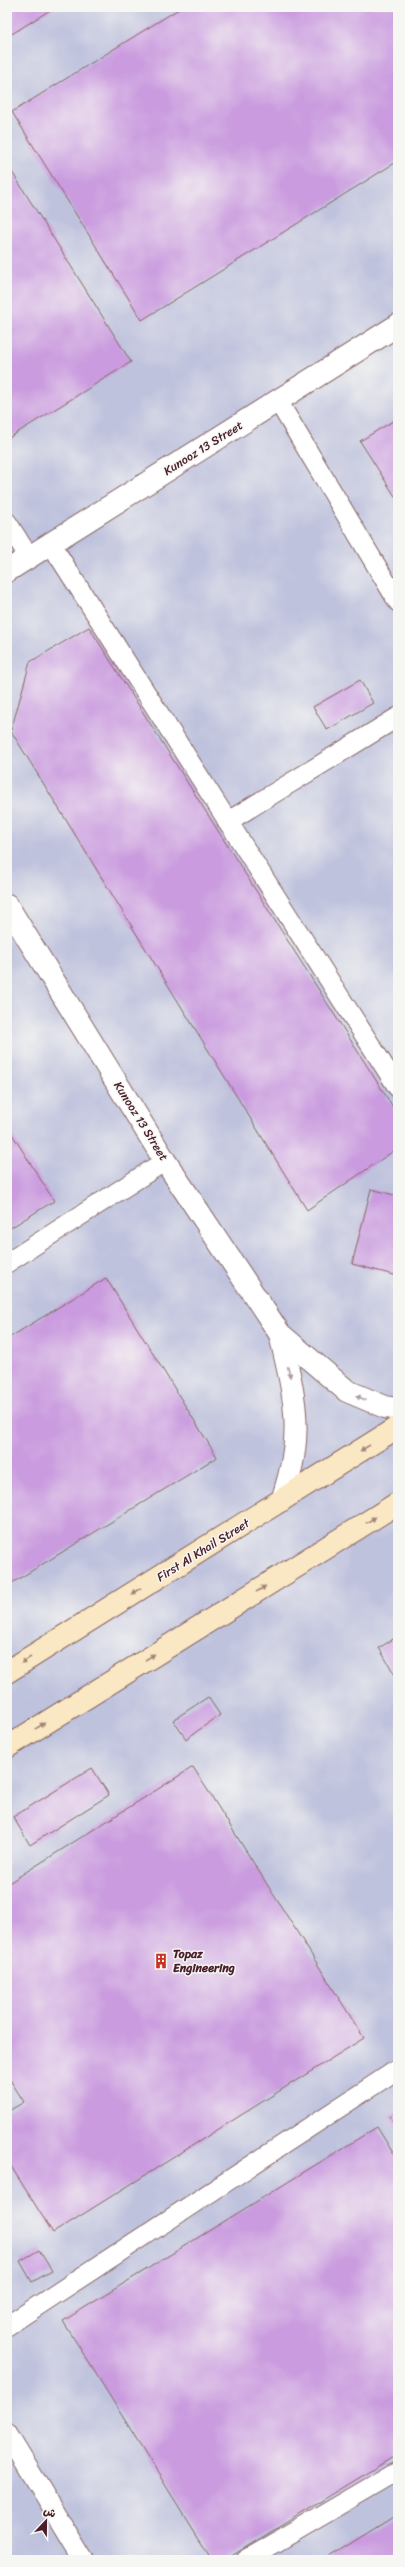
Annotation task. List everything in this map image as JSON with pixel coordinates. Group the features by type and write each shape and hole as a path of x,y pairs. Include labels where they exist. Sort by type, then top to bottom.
{"main road":[{"name":"First Al Khail Street","path":"7,1672 398,1428"},
{"path":"7,1747 398,1503"}],"street":[{"name":"Kunooz 13 Street","path":"7,570 51,544 398,325"},
{"name":"Kunooz 13 Street","path":"7,905 165,1161 280,1334 347,1391 378,1404 398,1409"},
{"name":"Kunooz 13 Street","path":"280,1334 293,1389 297,1434 295,1457 282,1500"}],"lane":[{"path":"278,401 398,602"},
{"path":"7,522 29,557"},
{"path":"51,544 398,1088"},
{"path":"227,822 398,717"},
{"path":"7,1263 165,1161"},
{"path":"7,2326 398,2068"},
{"path":"7,2433 84,2560"},
{"path":"246,2560 398,2471"}],"shaded area":[{"path":"7,7 398,7 398,2560 7,2560"}],"building":[{"path":"7,7 55,7 7,37"},
{"path":"182,7 398,7 398,161 142,320 12,112"},
{"path":"7,164 131,362 7,439"},
{"path":"398,418 398,501 360,441"},
{"path":"89,627 398,1115 398,1148 307,1210 11,731 30,662"},
{"path":"360,680 373,703 327,730 313,707"},
{"path":"7,1126 54,1201 7,1230"},
{"path":"371,1189 398,1196 398,1276 352,1264"},
{"path":"106,1278 217,1457 7,1586 7,1339"},
{"path":"398,1636 398,1680 379,1648"},
{"path":"208,1697 220,1715 186,1739 173,1720"},
{"name":"Topaz Engineering","path":"193,1767 364,2038 53,2233 7,2160 7,2112 24,2102 7,2075 7,1884"},
{"path":"92,1768 109,1795 30,1845 13,1817"},
{"path":"398,2111 398,2130 390,2116"},
{"path":"377,2127 398,2161 398,2454 225,2560 212,2560 63,2321"},
{"path":"39,2250 52,2271 32,2282 20,2261"},
{"path":"398,2514 398,2560 324,2560"}],"place":[{"name":"Topaz Engineering","path":"161,1961"}]}
